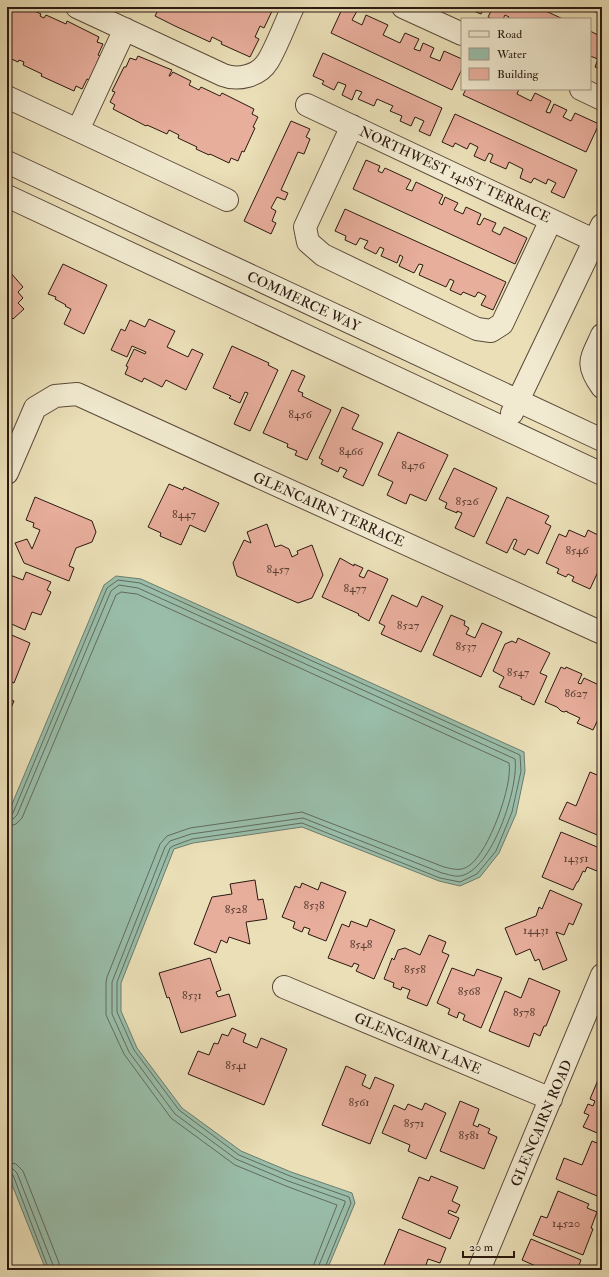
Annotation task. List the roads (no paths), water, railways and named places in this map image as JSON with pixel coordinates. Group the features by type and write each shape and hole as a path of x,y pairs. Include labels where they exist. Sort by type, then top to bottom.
{"street":[{"path":"77,7 223,75 234,78 258,71 268,61 293,7"},
{"path":"406,8 461,34"},
{"path":"78,130 125,29"},
{"path":"583,90 602,99"},
{"path":"7,97 227,200"},
{"name":"NORTHWEST 141ST TERRACE","path":"307,105 551,220 600,236"},
{"path":"352,126 305,227 308,242 323,255 477,329 491,331 502,324 551,220"},
{"name":"COMMERCE WAY","path":"7,162 602,440"},
{"path":"7,196 602,474"},
{"path":"504,429 600,236"},
{"path":"598,381 590,360 602,335"},
{"name":"GLENCAIRN TERRACE","path":"7,473 35,408 55,396 77,394 602,633"},
{"name":"GLENCAIRN ROAD","path":"479,1270 602,975"},
{"name":"GLENCAIRN LANE","path":"284,987 551,1099"}],"water":[{"path":"116,576 141,579 524,752 525,771 516,814 499,853 480,877 460,886 439,881 302,827 193,843 174,849 121,983 121,1011 137,1048 182,1108 241,1151 291,1172 352,1193 355,1203 327,1270 46,1270 7,1172 7,816 104,585"}]}
